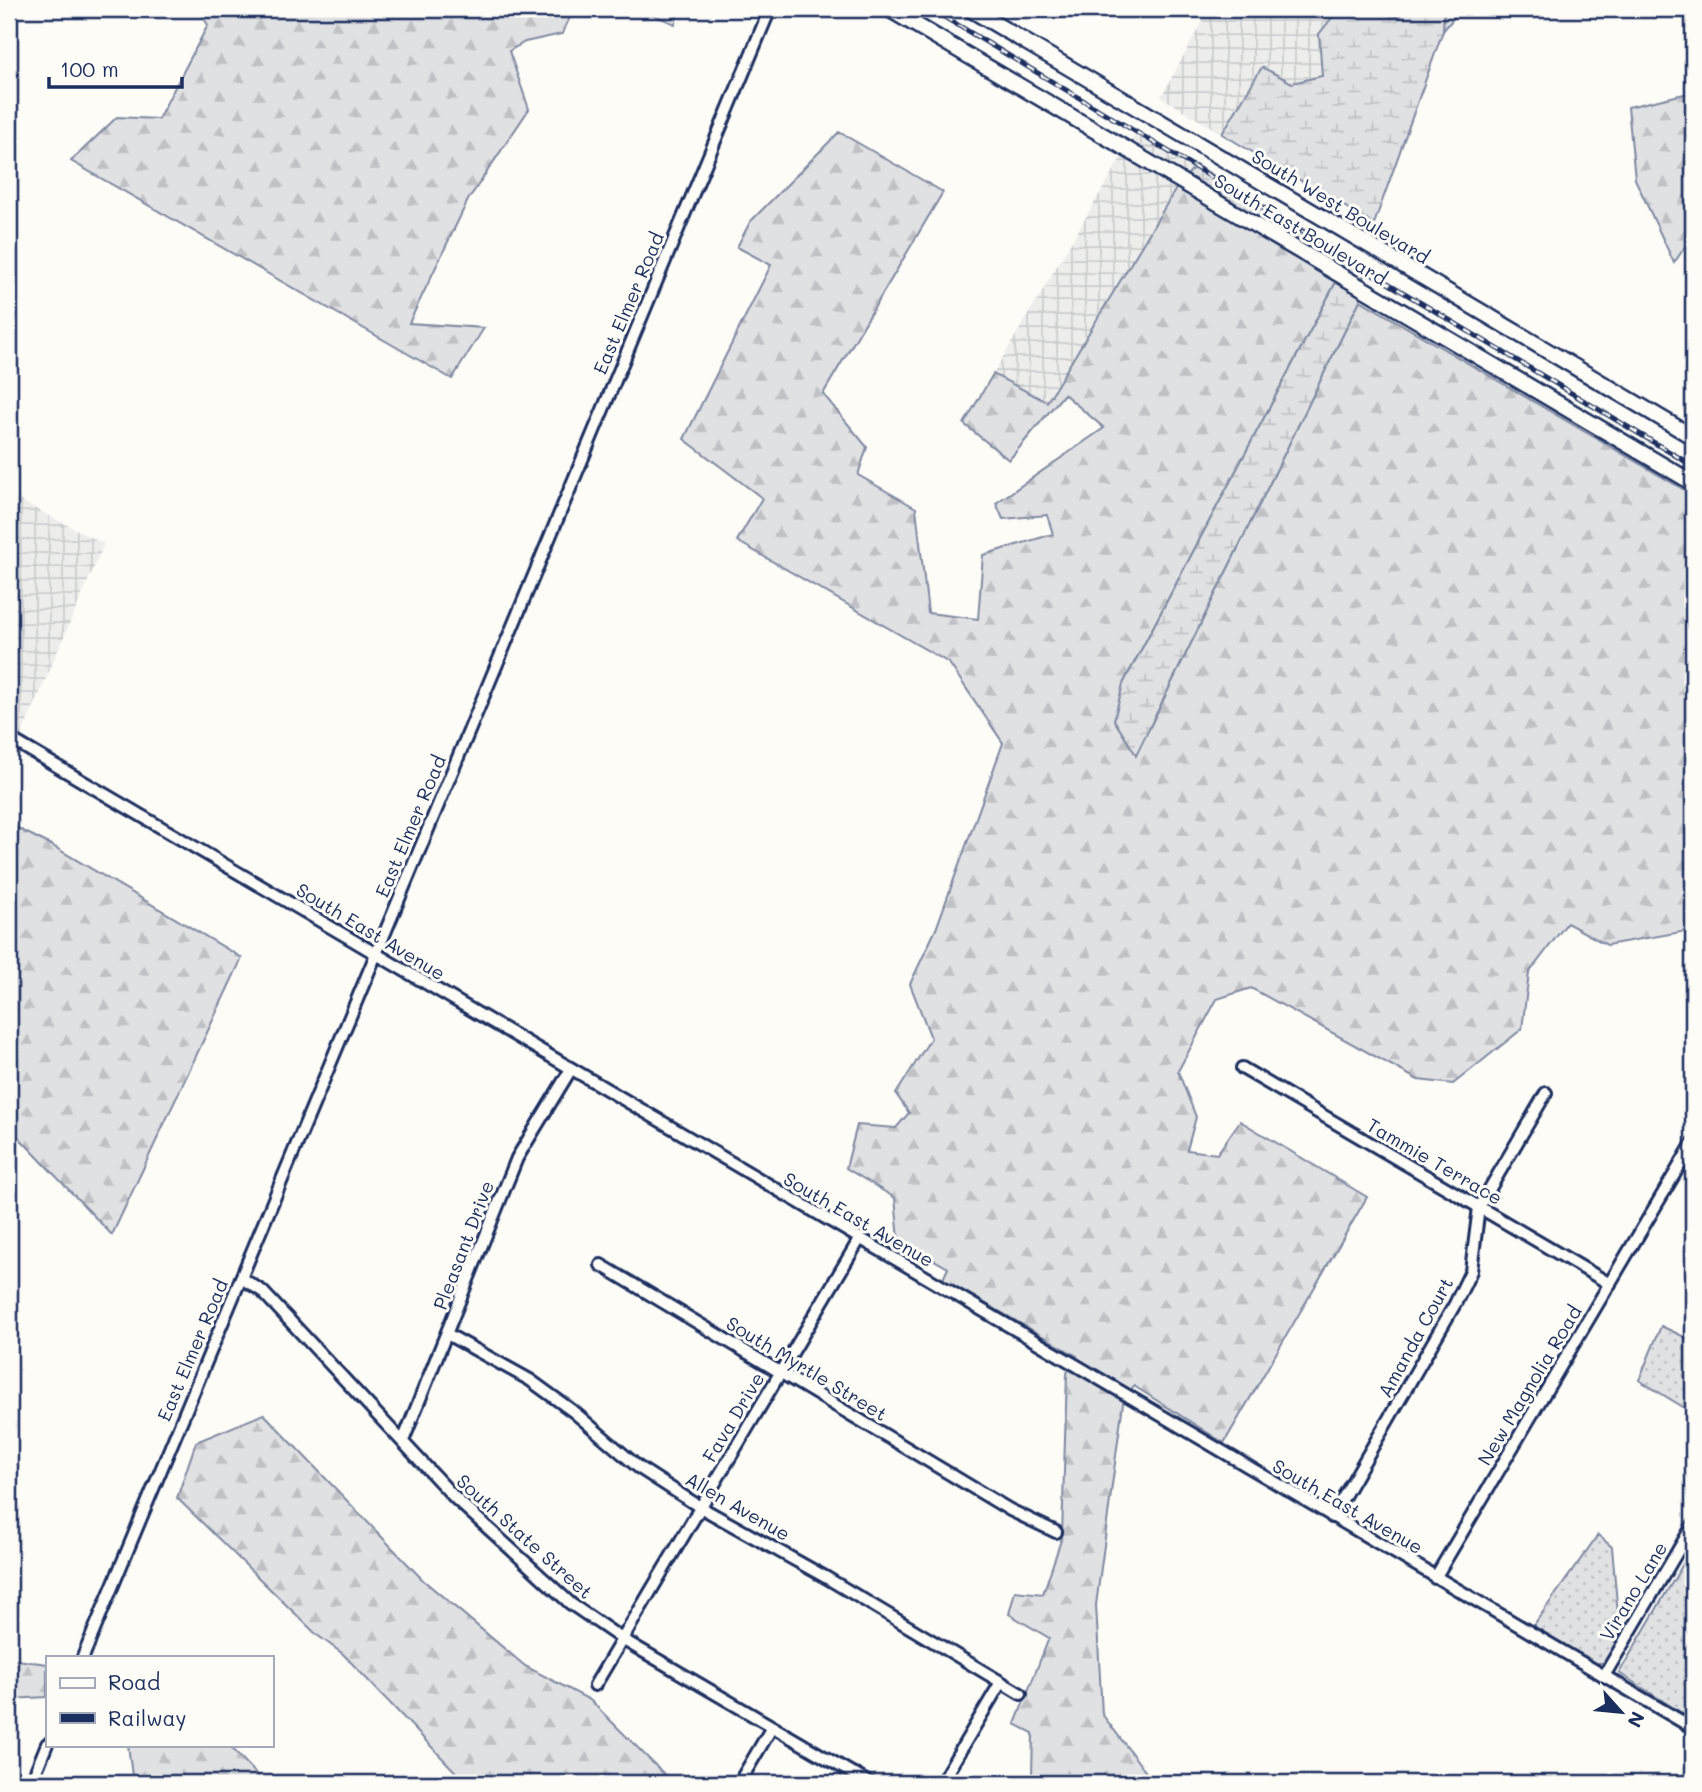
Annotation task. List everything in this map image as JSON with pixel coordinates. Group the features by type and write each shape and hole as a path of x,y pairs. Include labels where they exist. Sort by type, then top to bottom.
{"main road":[{"name":"South East Boulevard","path":"889,9 1693,483"},
{"name":"South West Boulevard","path":"971,9 1693,437"}],"street":[{"name":"East Elmer Road","path":"83,1656 770,9"},
{"name":"South East Avenue","path":"9,738 1693,1728"},
{"name":"Tammie Terrace","path":"1242,1068 1610,1283"},
{"name":"Pleasant Drive","path":"403,1441 517,1158 571,1069"},
{"name":"Amanda Court","path":"1332,1517 1471,1271 1479,1207 1546,1093"},
{"name":"New Magnolia Road","path":"1435,1578 1693,1143"},
{"name":"Fava Drive","path":"595,1685 859,1240"},
{"name":"South Myrtle Street","path":"601,1265 996,1501 1056,1532"},
{"name":"South State Street","path":"241,1278 262,1291 480,1522 552,1589 622,1639 869,1783"},
{"name":"Allen Avenue","path":"447,1335 538,1385 638,1467 700,1507 806,1566 1021,1694"},
{"name":"Virano Lane","path":"1604,1676 1693,1525"},
{"path":"941,1783 1001,1682"},
{"path":"738,1783 772,1727"},
{"path":"31,1783 46,1746"}],"shaded area":[{"path":"1209,9 1339,9 1319,34 1322,76 1227,128 1222,134 1161,97"},
{"path":"1359,9 1402,9 1400,17"},
{"path":"1137,131 1196,165 1177,187 1046,402 993,374"},
{"path":"9,495 104,544 9,764"}],"green space":[{"path":"198,9 574,9 562,34 525,42 509,51 529,109 468,200 409,323 484,328 452,379 71,161 117,117 158,119 208,25"},
{"path":"639,9 679,9 675,24"},
{"path":"1339,9 1359,9 1400,17 1402,9 1444,9 1443,31 1374,224 1222,134 1262,67 1292,83 1322,76 1319,34"},
{"path":"1444,9 1461,9 1443,31"},
{"path":"1693,92 1693,235 1674,263 1635,179 1628,107"},
{"path":"839,132 943,192 823,394 867,447 858,475 916,508 928,613 978,619 983,555 1053,534 1047,515 1003,519 996,503 1104,428 1064,394 1009,460 964,424 993,374 1047,402 1177,187 1336,282 1123,684 1136,755 1360,300 1693,495 1693,930 1607,945 1567,923 1529,973 1522,1029 1453,1084 1418,1080 1251,988 1217,999 1178,1071 1196,1117 1187,1150 1217,1154 1240,1121 1367,1197 1224,1443 1134,1386 1123,1403 1096,1605 1102,1714 1154,1783 1011,1783 1032,1775 1033,1733 1015,1724 1049,1638 1009,1614 1015,1591 1043,1594 1062,1537 1067,1373 1077,1356 943,1279 948,1268 899,1240 895,1198 846,1168 857,1125 896,1128 909,1113 896,1094 931,1038 910,984 936,929 1003,743 949,663 737,541 762,498 684,439 771,265 737,247 750,222"},
{"path":"1196,165 1365,266 1360,300 1136,755 1114,720 1123,684 1336,282 1177,187"},
{"path":"9,824 51,845 242,958 112,1235 9,1127"},
{"path":"1661,1326 1693,1341 1693,1413 1639,1380"},
{"path":"264,1414 423,1580 525,1666 590,1700 673,1783 466,1783 343,1654 317,1635 177,1498 196,1442"},
{"path":"1598,1535 1612,1547 1620,1638 1604,1663 1596,1663 1533,1626"},
{"path":"1693,1547 1693,1720 1619,1673"},
{"path":"9,1659 46,1664 46,1697 9,1699"},
{"path":"128,1746 230,1746 265,1783 133,1783"}],"railway":[{"path":"931,9 1693,466"}]}
